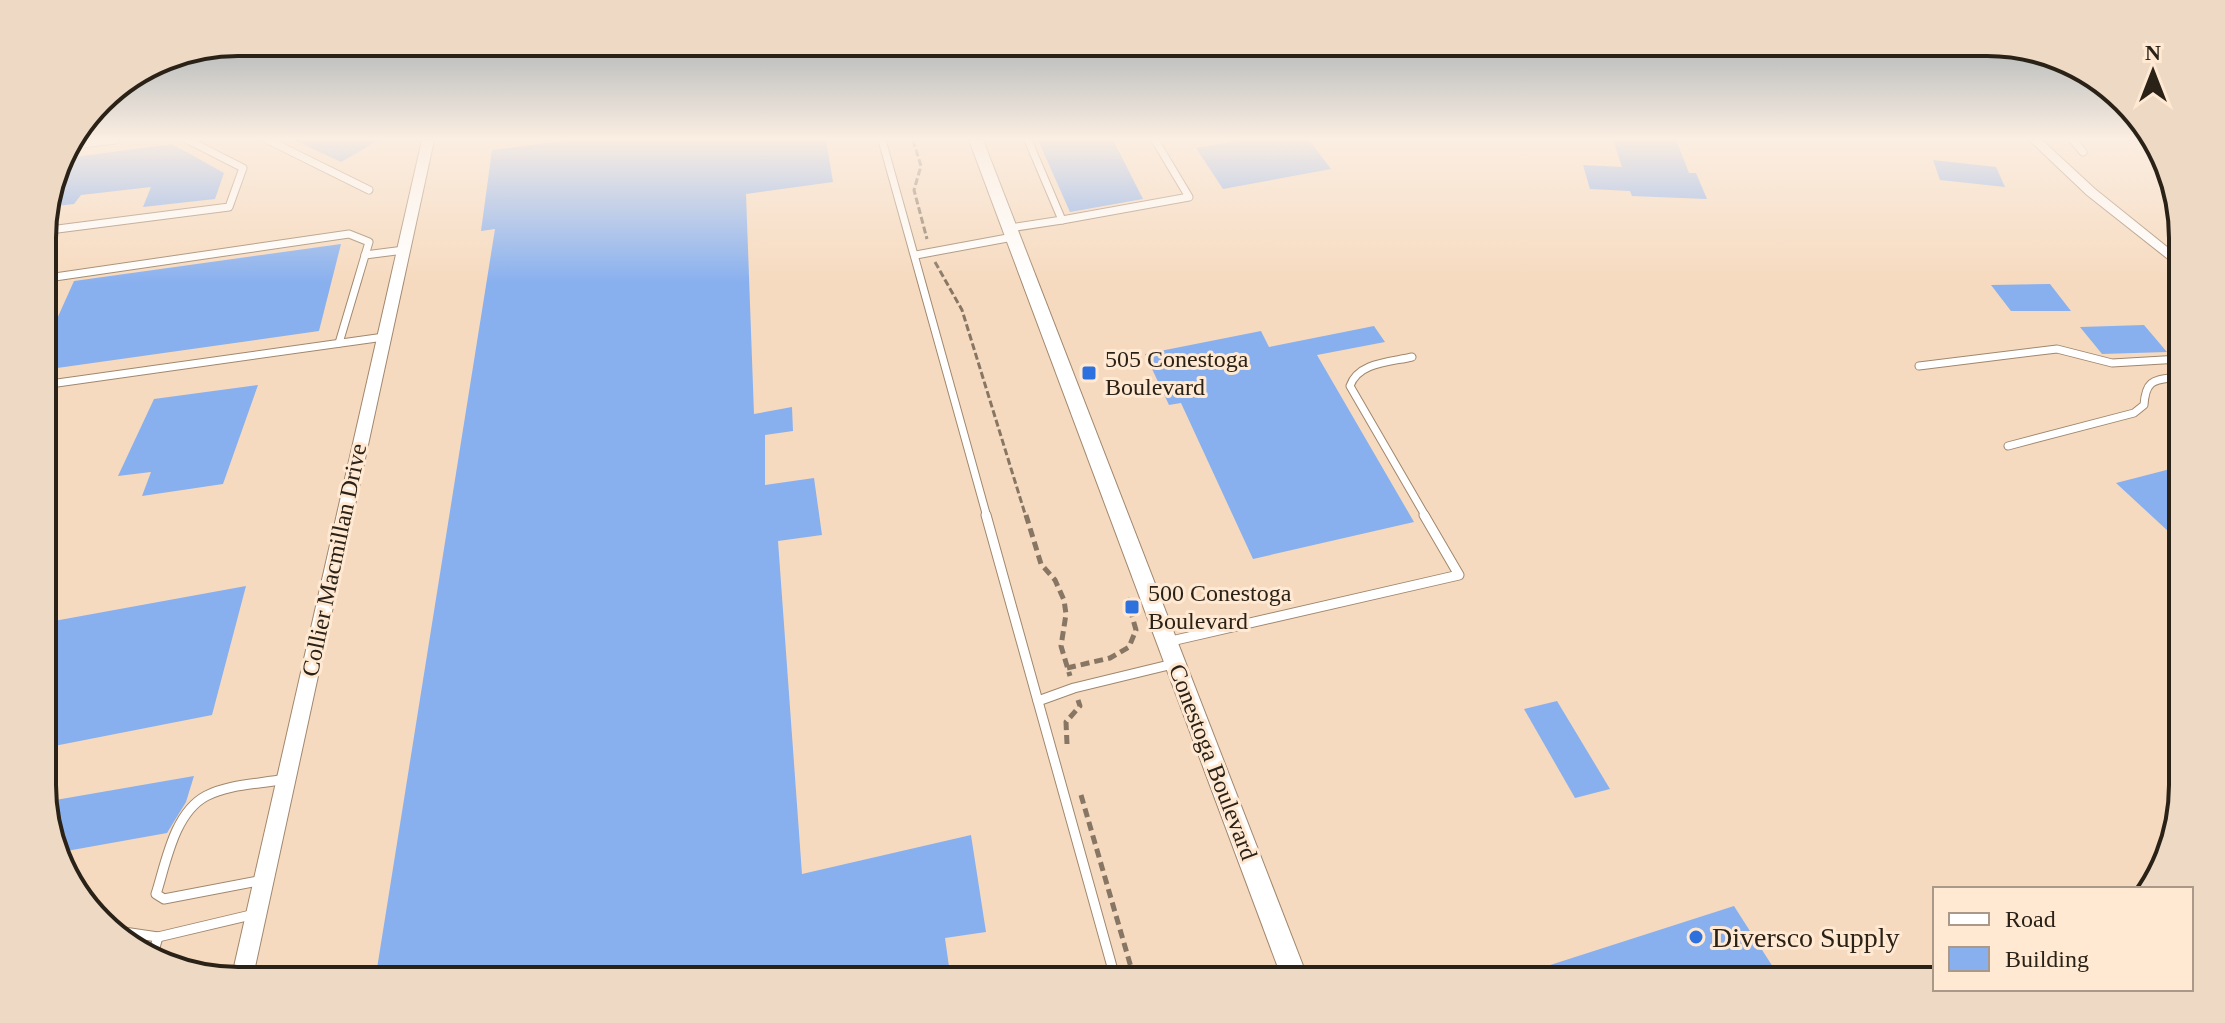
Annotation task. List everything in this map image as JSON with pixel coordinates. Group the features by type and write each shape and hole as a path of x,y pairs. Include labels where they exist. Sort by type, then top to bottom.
{"street":[{"name":"Collier Macmillan Drive","path":"244,967 418,188"},
{"name":"Conestoga Boulevard","path":"995,188 1291,967"},
{"path":"2086,188 2169,255"}],"lane":[{"path":"56,229 229,207 236,188"},
{"path":"364,188 369,190"},
{"path":"896,188 1112,967"},
{"path":"1048,188 1062,220"},
{"path":"916,255 1062,220 1189,197 1183,188"},
{"path":"56,277 349,234 369,242 339,343"},
{"path":"365,255 404,250"},
{"path":"56,383 384,337"},
{"path":"1919,366 2057,349 2112,363 2169,360"},
{"path":"1167,642 1459,575 1350,386 1351,378 1357,371 1412,357"},
{"path":"2008,446 2134,413 2144,405 2145,388 2149,383 2169,379"},
{"path":"1038,701 1074,688 1175,664"},
{"path":"263,880 164,899 156,894 172,843 189,812 205,797 286,779"},
{"path":"133,933 158,937 256,913"},
{"path":"155,947 158,937"}],"path":[{"path":"915,188 941,278 962,310 1041,564 1055,577 1061,590 1066,615 1061,632 1061,650 1080,706 1068,715 1064,729 1069,753"},
{"path":"1067,668 1119,654 1131,647 1137,633 1127,598"},
{"path":"1077,780 1131,967"}],"building":[{"path":"63,188 145,188 81,195 74,204 59,206"},
{"path":"151,188 219,188 215,199 143,207"},
{"path":"487,188 791,188 746,194 754,414 792,407 793,431 765,435 765,485 814,478 822,535 778,541 802,874 971,835 986,932 945,938 949,967 377,967 495,229 481,231"},
{"path":"1059,188 1137,188 1143,199 1070,212"},
{"path":"1702,188 1707,199 1632,196 1630,191 1590,189"},
{"path":"341,244 319,331 56,368 56,321 74,281"},
{"path":"2050,284 2071,311 2011,311 1991,285"},
{"path":"2144,325 2167,352 2102,354 2080,327"},
{"path":"1374,326 1385,342 1317,355 1414,522 1253,559 1181,403 1169,405 1145,354 1261,331 1269,347"},
{"path":"258,385 223,484 142,496 151,472 118,476 154,399"},
{"path":"2169,469 2169,532 2116,483"},
{"path":"246,586 212,715 56,746 56,621"},
{"path":"1557,701 1610,789 1575,798 1524,709"},
{"path":"194,776 186,802 167,833 68,851 57,800"},
{"name":"Diversco Supply","path":"1734,906 1773,967 1544,967"}],"place":[{"name":"505 Conestoga Boulevard","path":"1089,373"},
{"name":"500 Conestoga Boulevard","path":"1132,607"},
{"name":"Diversco Supply","path":"1696,937"}]}
